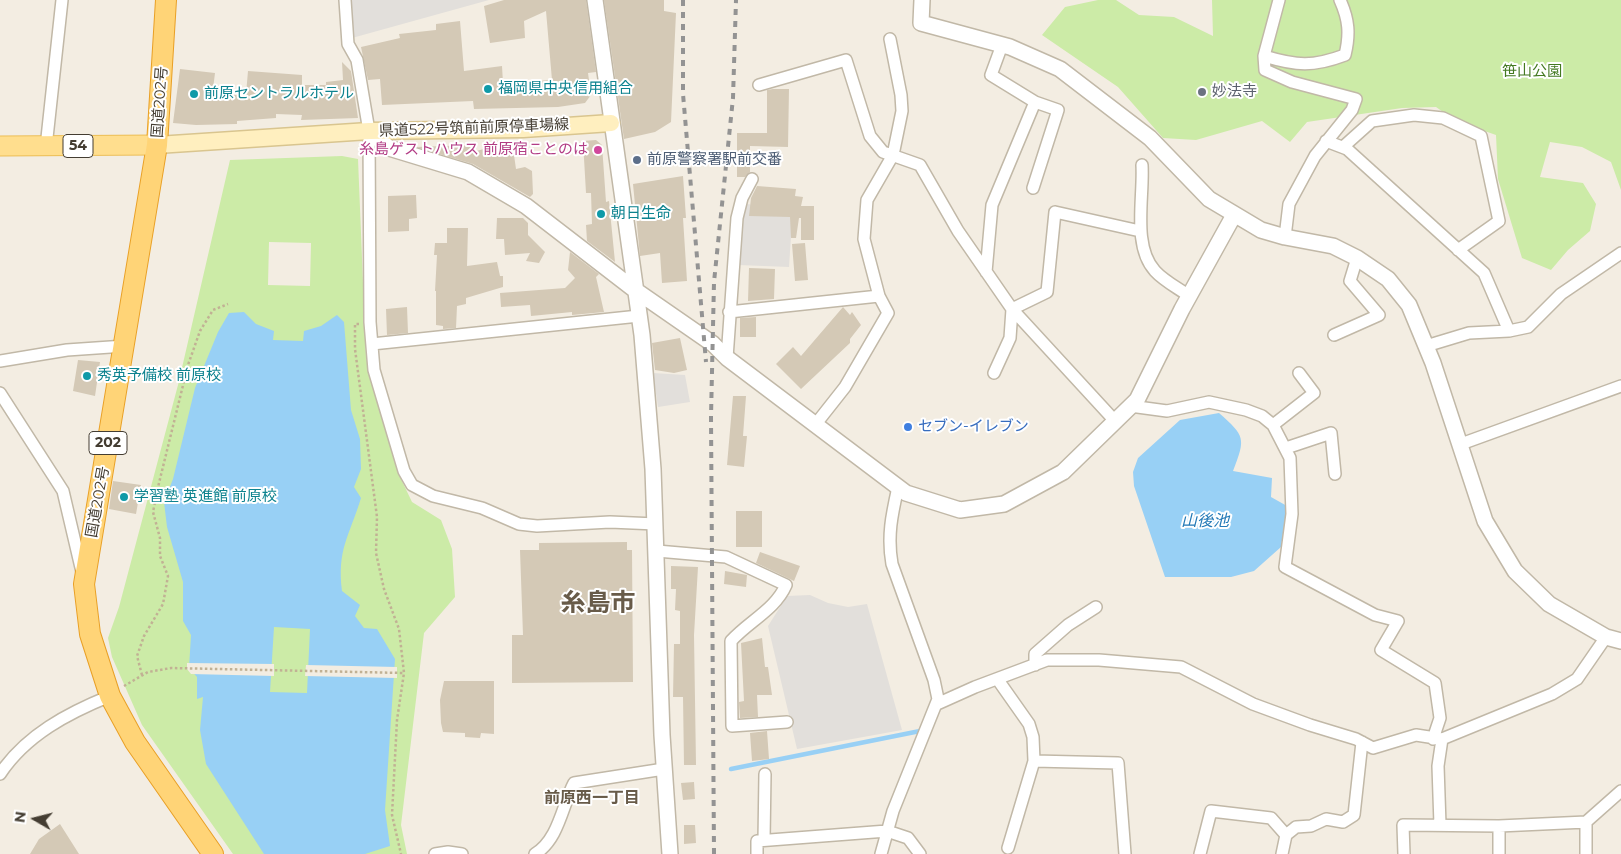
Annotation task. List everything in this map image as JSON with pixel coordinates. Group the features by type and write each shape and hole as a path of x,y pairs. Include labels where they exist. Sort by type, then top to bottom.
{"highway":[{"name":"国道202号","path":"166,0 157,145 84,584 90,634 110,696 135,742 213,854"}],"main road":[{"name":"県道522号筑前前原停車場線","path":"157,145 369,131 523,130 611,123"},
{"name":"54","path":"0,146 157,145"}],"street":[{"path":"46,147 62,0"},
{"path":"345,0 348,44 357,60 369,131 370,322 374,370 404,472 412,485 433,496 482,508 520,524 537,526 610,522 656,524"},
{"path":"595,0 636,290 654,469 664,769 670,854"},
{"path":"922,0 921,23 1002,45 1060,69 1099,97 1150,138 1209,199 1234,215 1261,230 1285,237 1334,246 1357,258 1388,279 1409,305 1426,346 1461,444 1485,521 1515,571 1549,604 1614,639 1577,678 1552,694 1438,739 1416,736 1373,748 1362,742 1253,704 1181,667 1099,660 1047,660 998,680 975,687 937,704"},
{"path":"1279,0 1264,56 1265,70 1301,84 1356,99 1352,110 1315,156 1289,204 1285,237"},
{"path":"1264,56 1285,62 1321,64 1345,55 1350,34 1346,11 1340,0"},
{"path":"815,424 845,386 888,313 879,296 864,239 867,200 893,155 902,111 901,95 890,39"},
{"path":"1002,45 991,75 1035,102 1058,110 1033,188"},
{"path":"759,85 846,60 870,136 883,152 920,165 958,231 1012,309 1115,421"},
{"path":"986,272 992,205 1035,102"},
{"path":"1343,147 1372,121 1414,115 1443,118 1482,136 1500,221 1458,250"},
{"path":"369,131 390,148 468,172 526,206 636,290 713,344 727,358 906,493 960,510 1004,504 1063,472 1136,400 1189,296 1234,215"},
{"path":"1326,141 1343,147 1484,273 1509,331"},
{"path":"1142,166 1144,190 1140,231 1143,248 1154,270 1189,296"},
{"path":"727,358 737,218 742,198 752,178"},
{"path":"1012,309 1046,292 1055,212 1140,231"},
{"path":"1426,346 1469,333 1509,331 1528,327 1560,294 1621,253"},
{"path":"1334,335 1379,315 1350,281 1357,258"},
{"path":"729,312 879,296"},
{"path":"994,373 1010,338 1012,309"},
{"path":"372,344 639,316"},
{"path":"0,361 67,350 125,346"},
{"path":"1272,425 1314,393 1299,373"},
{"path":"1461,444 1621,386"},
{"path":"0,394 63,491 84,584"},
{"path":"1130,406 1167,411 1209,402 1254,413 1262,416 1272,425 1290,458 1292,499 1285,567 1375,615 1398,621 1381,650 1435,683 1440,718 1438,739 1440,825"},
{"path":"1286,448 1331,433 1335,474"},
{"path":"881,854 887,832 937,704 934,680 892,564 889,544 890,522 898,487"},
{"path":"657,551 726,556 786,585 782,595 731,641 732,726 787,722"},
{"path":"1035,665 1035,654 1068,625 1096,607"},
{"path":"998,680 1029,724 1033,737 1034,761 1008,848"},
{"path":"0,774 9,760 61,718 110,696"},
{"path":"1282,854 1286,835 1296,827 1311,826 1326,819 1343,822 1354,815 1362,742"},
{"path":"1034,761 1118,763 1125,854"},
{"path":"535,854 553,833 565,809 574,783 664,769"},
{"path":"764,840 765,774"},
{"path":"1404,854 1403,825 1499,826 1586,822 1621,791"},
{"path":"1200,854 1211,811 1271,818 1286,835"},
{"path":"1586,822 1586,854"},
{"path":"1499,826 1499,854"},
{"path":"756,854 757,841 887,832 908,838 920,854"},
{"path":"435,854 448,852 462,854"}],"path":[{"path":"142,675 137,656 144,636 163,604 168,576 160,556 160,538 153,512 159,483 188,365 200,331 213,310 228,304"},
{"path":"370,322 355,324 355,349 377,517 376,553 384,590 399,628 404,673 397,720 392,816 401,854"},
{"path":"110,696 148,672 181,668 404,673"}],"green space":[{"name":"笹山公園","path":"1098,0 1116,0 1139,15 1174,17 1213,36 1212,0 1621,0 1621,190 1611,162 1582,147 1550,142 1540,177 1583,183 1596,204 1590,231 1568,250 1551,270 1522,258 1498,179 1496,135 1456,121 1436,107 1402,108 1307,122 1290,142 1262,121 1196,140 1163,138 1118,87 1042,35 1065,7"},
{"path":"342,156 358,159 366,357 401,479 412,502 441,520 452,549 455,597 424,633 401,825 407,854 233,854 142,725 112,657 108,638 119,607 178,385 230,160","holes":["269,242 311,243 310,286 268,285"]}],"shaded area":[{"path":"350,0 489,0 352,38"},
{"path":"742,204 793,206 789,267 738,265"},
{"path":"653,373 685,375 690,402 658,407"},
{"path":"810,595 828,603 848,607 867,604 902,730 797,749 768,626 787,596"}],"water":[{"path":"244,312 256,324 274,331 273,340 303,341 304,331 321,326 337,315 344,322 351,410 360,439 361,469 354,487 361,498 345,543 341,564 342,591 360,605 355,616 364,628 377,629 395,659 385,810 390,846 365,854 264,854 206,764 200,730 203,697 197,699 197,677 189,668 191,635 183,621 183,582 167,527 164,502 173,479 195,388 218,332 229,313","holes":["274,627 310,629 307,693 270,692"]},
{"name":"山後池","path":"1219,413 1234,427 1241,438 1240,451 1233,471 1272,478 1271,497 1287,506 1281,547 1254,571 1231,577 1165,577 1134,486 1133,472 1138,458 1180,420"}],"pier":[{"path":"187,663 274,664 274,676 191,674 187,669"},
{"path":"306,665 397,667 397,678 305,676"}],"building":[{"path":"504,0 586,0 596,72 588,73 591,95 585,103 558,107 474,109 473,101 382,105 380,79 368,80 361,47 400,38 399,34 436,30 436,24 460,21 464,71 502,66 503,83 552,80 546,11 524,21 525,38 490,43 484,6"},
{"path":"604,0 664,0 664,11 676,13 671,122 655,132 624,139"},
{"path":"342,62 351,71 358,118 301,120 302,115 276,114 276,118 237,121 237,124 196,125 173,123 180,69 215,73 212,97 246,94 248,71 302,75 302,85 326,85 326,82 343,80"},
{"path":"789,89 788,147 750,146 750,172 745,177 737,177 737,133 767,133 767,90"},
{"path":"596,140 602,145 606,202 609,201 615,262 587,241 586,225 592,224 591,193 586,193 583,141"},
{"path":"512,141 516,169 525,167 532,171 533,194 530,197 473,164 416,147 473,145 473,152"},
{"path":"683,176 686,218 683,218 687,281 662,283 660,253 640,256 633,184"},
{"path":"757,186 796,189 795,196 803,197 801,206 814,206 814,240 801,240 801,218 799,218 796,238 791,238 790,217 749,216 751,198"},
{"path":"416,195 417,218 409,219 409,231 388,232 388,196"},
{"path":"497,218 523,218 528,223 528,235 545,252 539,263 526,261 530,253 505,255 504,239 496,239"},
{"path":"447,228 468,228 467,266 497,262 500,276 503,276 503,287 466,298 466,304 457,306 456,328 443,329 443,326 436,325 437,255 434,255 435,243 447,243"},
{"path":"805,243 808,280 795,281 792,244"},
{"path":"570,252 599,274 596,277 604,312 572,315 572,312 531,316 530,305 501,307 500,293 565,288 575,278 568,270"},
{"path":"749,268 775,269 774,299 748,301"},
{"path":"407,307 408,333 387,335 386,309"},
{"path":"843,307 850,315 852,312 861,325 850,339 850,343 801,389 776,364 793,347 801,356"},
{"path":"756,317 756,337 740,337 740,318"},
{"path":"680,338 687,370 674,373 655,370 652,343"},
{"name":"秀英予備校 前原校","path":"78,360 100,362 95,396 73,391"},
{"path":"733,396 746,396 743,436 747,436 744,467 727,465"},
{"name":"学習塾 英進館 前原校","path":"113,481 141,485 136,514 109,509"},
{"path":"736,511 762,511 762,547 736,547"},
{"path":"627,542 627,550 632,550 633,682 512,683 512,635 523,635 520,550 539,550 539,543"},
{"path":"760,552 800,566 794,581 756,563"},
{"path":"671,566 698,567 694,635 696,765 684,765 683,697 673,697 674,644 680,644 680,611 675,610 676,589 671,589"},
{"path":"725,571 747,575 746,587 724,584"},
{"path":"762,638 765,667 768,667 772,695 757,695 758,717 740,718 739,702 744,701 741,643"},
{"path":"444,681 494,681 494,734 481,733 480,738 465,737 465,733 443,732 440,700"},
{"path":"767,731 769,759 752,761 750,733"},
{"path":"694,782 695,799 683,800 681,783"},
{"path":"60,824 79,854 30,854 39,839"},
{"path":"684,825 695,825 696,843 684,844"}],"waterway":[{"path":"731,769 920,731"}],"railway":[{"path":"683,0 683,94 706,362"},
{"path":"714,854 711,417 714,282 733,98 736,0"}],"place":[{"name":"福岡県中央信用組合","path":"488,89"},
{"name":"妙法寺","path":"1202,92"},
{"name":"前原セントラルホテル","path":"194,94"},
{"name":"糸島ゲストハウス 前原宿ことのは","path":"598,150"},
{"name":"前原警察署駅前交番","path":"637,160"},
{"name":"朝日生命","path":"601,214"},
{"name":"秀英予備校 前原校","path":"87,376"},
{"name":"セブン-イレブン","path":"908,427"},
{"name":"学習塾 英進館 前原校","path":"124,497"}],"district":[{"name":"糸島市","path":"598,604"},
{"name":"前原西一丁目","path":"592,798"}]}
